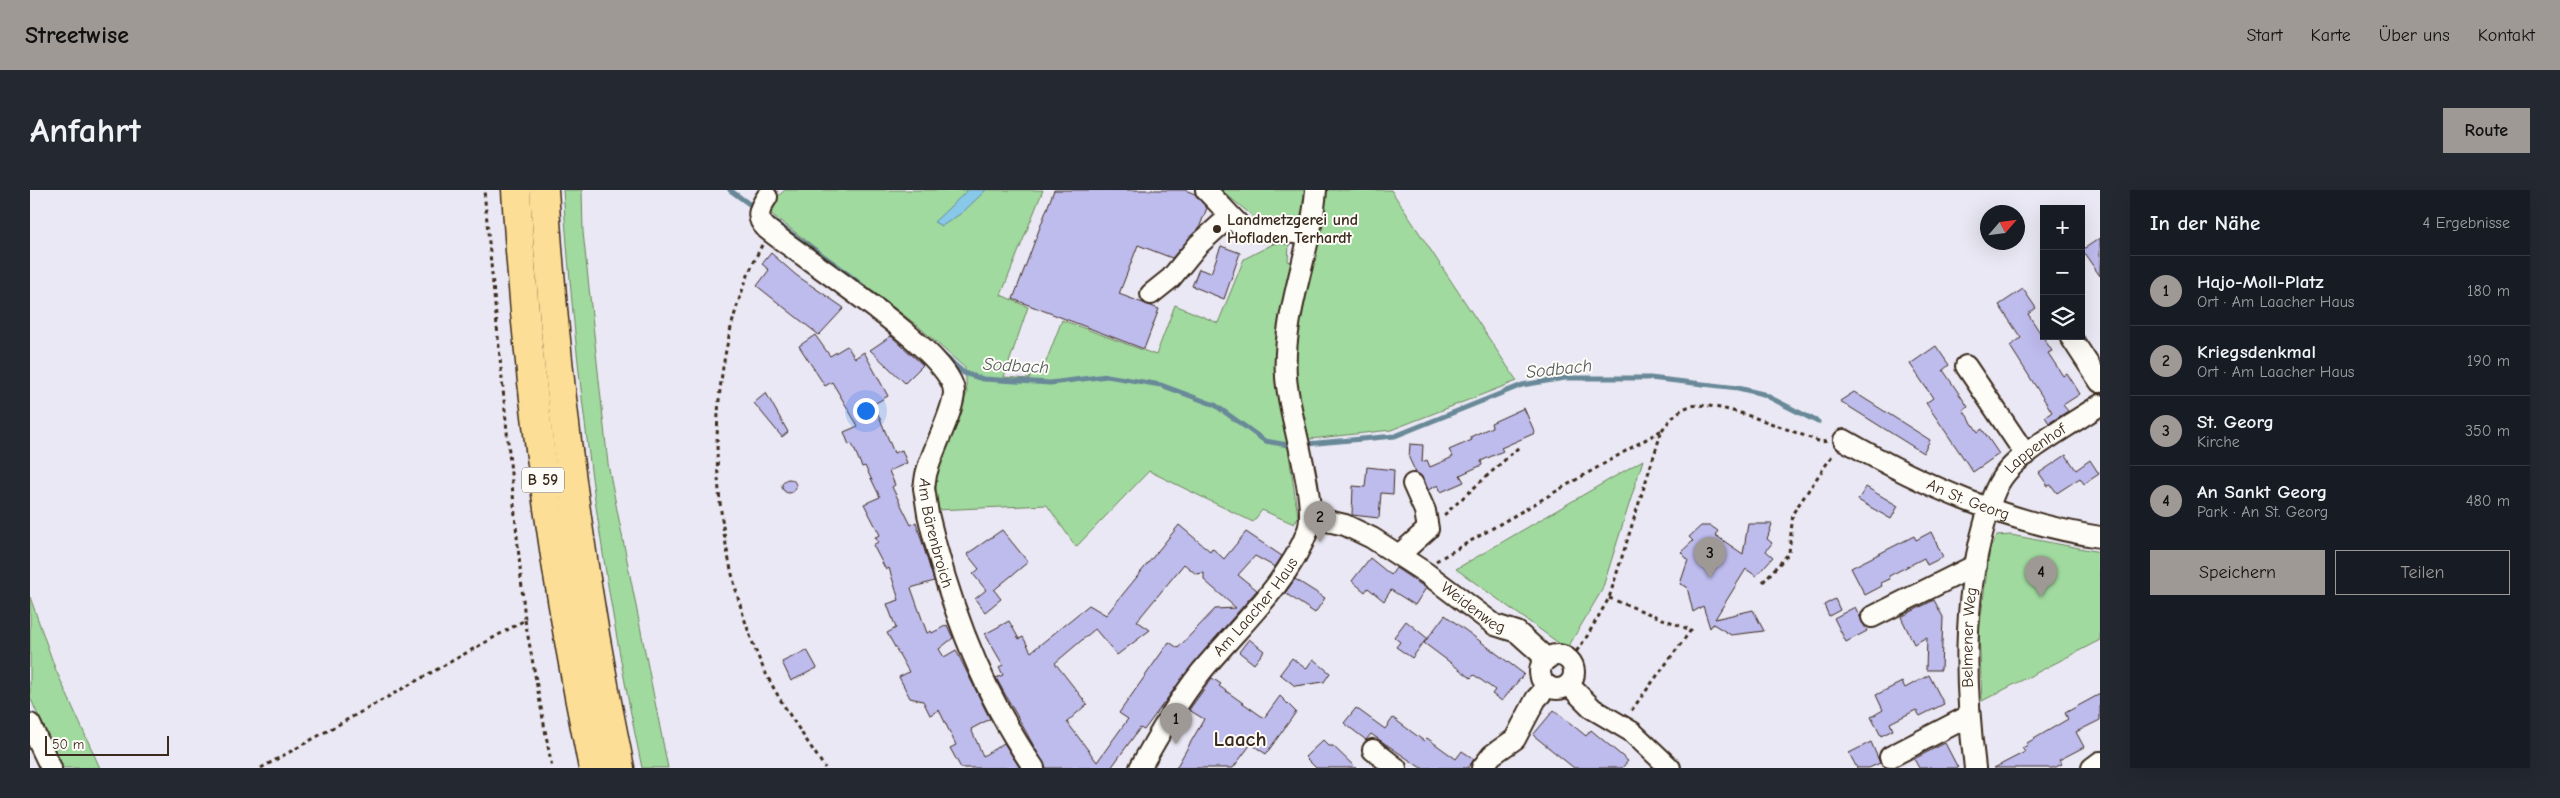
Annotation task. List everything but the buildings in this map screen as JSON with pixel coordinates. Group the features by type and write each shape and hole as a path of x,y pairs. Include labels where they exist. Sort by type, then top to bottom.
{"highway":[{"name":"B 59","path":"516,190 523,297 543,478 573,663 593,768"},
{"name":"B 59","path":"544,190 557,345 578,523 596,645 620,768"}],"street":[{"path":"1206,190 1243,229 1308,234"},
{"name":"Am Laacher Haus","path":"1140,768 1196,678 1286,569 1305,536 1310,517 1308,495 1289,401 1286,363 1289,329 1316,190"},
{"name":"Am Bärenbroich","path":"762,205 761,223 769,231 859,294 920,346 951,379 954,396 926,475 924,488 928,514 976,666 1005,724 1034,768"},
{"path":"1151,294 1171,278 1198,245 1230,216"},
{"path":"2073,340 2100,382"},
{"path":"1966,366 2026,455"},
{"name":"Lappenhof","path":"1988,509 2001,480 2026,455 2100,405"},
{"name":"An St. Georg","path":"1844,440 1915,480 1988,509 2050,527 2100,537"},
{"path":"1400,555 1428,529 1425,511 1413,484"},
{"name":"Belmener Weg","path":"1976,768 1969,716 1968,627 1976,564 1988,509"},
{"name":"Weidenweg","path":"1310,517 1356,529 1400,555 1495,625 1522,636 1547,659"},
{"path":"1872,617 1976,564"},
{"path":"1556,655 1570,660 1574,676 1568,685 1558,689 1548,686 1540,673 1547,659 1556,655"},
{"path":"1568,685 1593,709 1620,724 1670,768"},
{"path":"1482,768 1492,755 1515,739 1536,699 1548,686"},
{"path":"1890,757 1969,716"},
{"path":"30,724 51,768"},
{"path":"1373,750 1396,768"},
{"path":"2092,768 2100,762"}],"path":[{"path":"484,190 525,620 552,768"},
{"path":"769,231 744,284 729,341 720,392 717,427 719,499 729,556 756,649 780,700 825,768"},
{"path":"1426,573 1444,555 1662,430 1679,412 1700,405 1760,421 1821,442 1844,440"},
{"path":"1570,660 1586,638 1609,598 1662,430"},
{"path":"1763,582 1790,553 1793,513 1844,440"},
{"path":"1428,529 1520,447"},
{"path":"1609,598 1691,630 1643,697 1620,724"},
{"path":"261,768 525,620"}],"green space":[{"path":"563,190 582,190 583,232 608,464 668,768 642,768 628,697 592,480 575,335"},
{"path":"785,190 1043,190 1001,295 1028,307 1004,377 1029,379 1031,373 1042,372 1062,320 1156,355 1175,305 1218,323 1244,259 1285,238 1289,244 1288,261 1292,262 1280,371 1287,441 1298,517 1294,524 1262,510 1253,522 1149,471 1076,547 1047,505 936,510 936,479 941,456 967,393 965,368 918,326 770,213 777,197"},
{"path":"1221,190 1310,190 1308,216 1299,225 1260,222"},
{"path":"1320,190 1391,190 1517,381 1391,430 1301,440 1291,378"},
{"path":"1643,460 1602,590 1567,649 1456,569"},
{"path":"2011,535 2100,552 2100,640 1982,701 1979,631 1990,548 1997,536"},
{"path":"30,597 55,668 100,768 61,768 30,697"}],"water":[{"path":"968,190 986,190 963,212 942,226 934,222"}],"waterway":[{"name":"Sodbach","path":"730,190 756,209"},
{"name":"Sodbach","path":"765,215 839,267 889,307"},
{"name":"Sodbach","path":"940,352 964,373 983,379 1050,383 1107,376 1161,385 1215,405 1265,441 1288,445"},
{"name":"Sodbach","path":"1306,444 1395,436 1522,385 1565,378 1650,378 1738,388 1763,394 1818,422"}],"place":[{"name":"Landmetzgerei und Hofladen Terhardt","path":"1217,229"},
{"name":"Kriegsdenkmal","path":"1320,542"},
{"name":"St. Georg","path":"1710,578"},
{"name":"An Sankt Georg","path":"2041,597"},
{"name":"Hajo-Moll-Platz","path":"1176,744"}],"district":[{"name":"Laach","path":"1240,739"}]}
